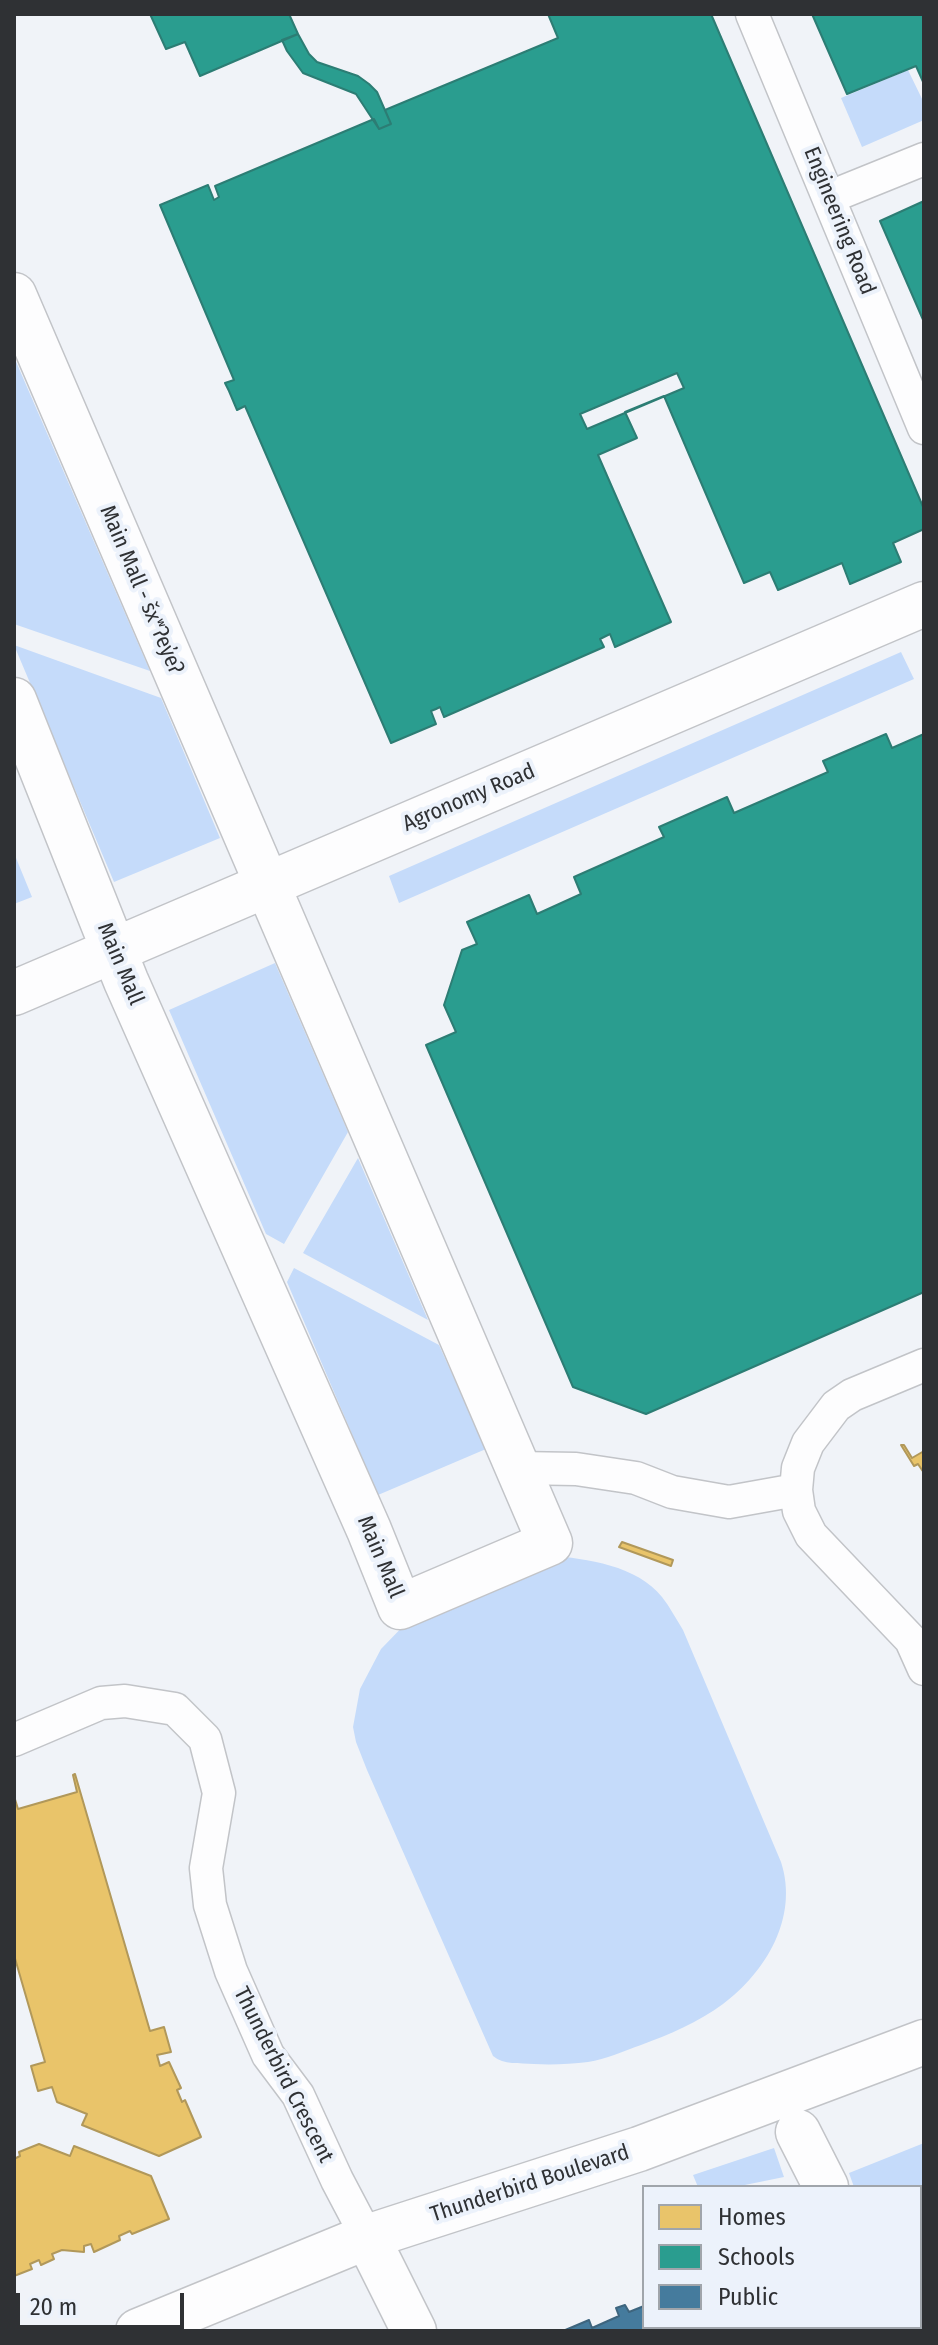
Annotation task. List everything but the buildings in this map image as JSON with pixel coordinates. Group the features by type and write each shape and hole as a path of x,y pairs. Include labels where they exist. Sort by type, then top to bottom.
{"street":[{"name":"Main Mall - šxʷʔey̓eʔ","path":"14,295 268,885"},
{"name":"Agronomy Road","path":"14,993 924,604"},
{"name":"Main Mall","path":"14,700 115,952 400,1607 550,1543 268,885"},
{"name":"Thunderbird Boulevard","path":"138,2331 367,2237 639,2149 924,2042"},
{"path":"798,2132 825,2185"},
{"path":"367,2237 414,2331"}],"lane":[{"name":"Engineering Road","path":"752,14 924,428"},
{"path":"830,197 924,159"},
{"path":"924,1365 844,1400 823,1421 808,1443 798,1468 796,1490 799,1511 811,1535 911,1640 924,1669"},
{"path":"518,1468 576,1469 636,1478 672,1492 729,1502 796,1490"},
{"name":"Thunderbird Crescent","path":"14,1740 101,1703 125,1701 175,1709 205,1739 219,1793 206,1868 210,1905 231,1971 268,2055 298,2095 367,2237"}],"shaded area":[{"path":"908,70 924,103 924,120 862,147 841,98"},
{"path":"14,357 150,671 14,624"},
{"path":"14,645 161,698 220,838 114,882"},
{"path":"901,652 914,679 399,903 389,876"},
{"path":"14,853 32,897 14,904"},
{"path":"275,963 348,1132 284,1244 266,1234 169,1010"},
{"path":"358,1158 428,1320 303,1253"},
{"path":"294,1268 439,1345 486,1449 378,1495 287,1282"},
{"path":"550,1556 595,1562 626,1571 652,1586 668,1605 683,1630 781,1862 786,1903 775,1942 765,1960 739,1991 723,2004 683,2028 615,2055 595,2061 561,2064 517,2063 493,2056 367,1770 353,1727 360,1689 381,1649 413,1616"},
{"path":"924,2143 924,2331 910,2329 922,2329 922,2185 853,2185 849,2173"},
{"path":"774,2148 784,2177 745,2185 697,2185 693,2175"}]}
